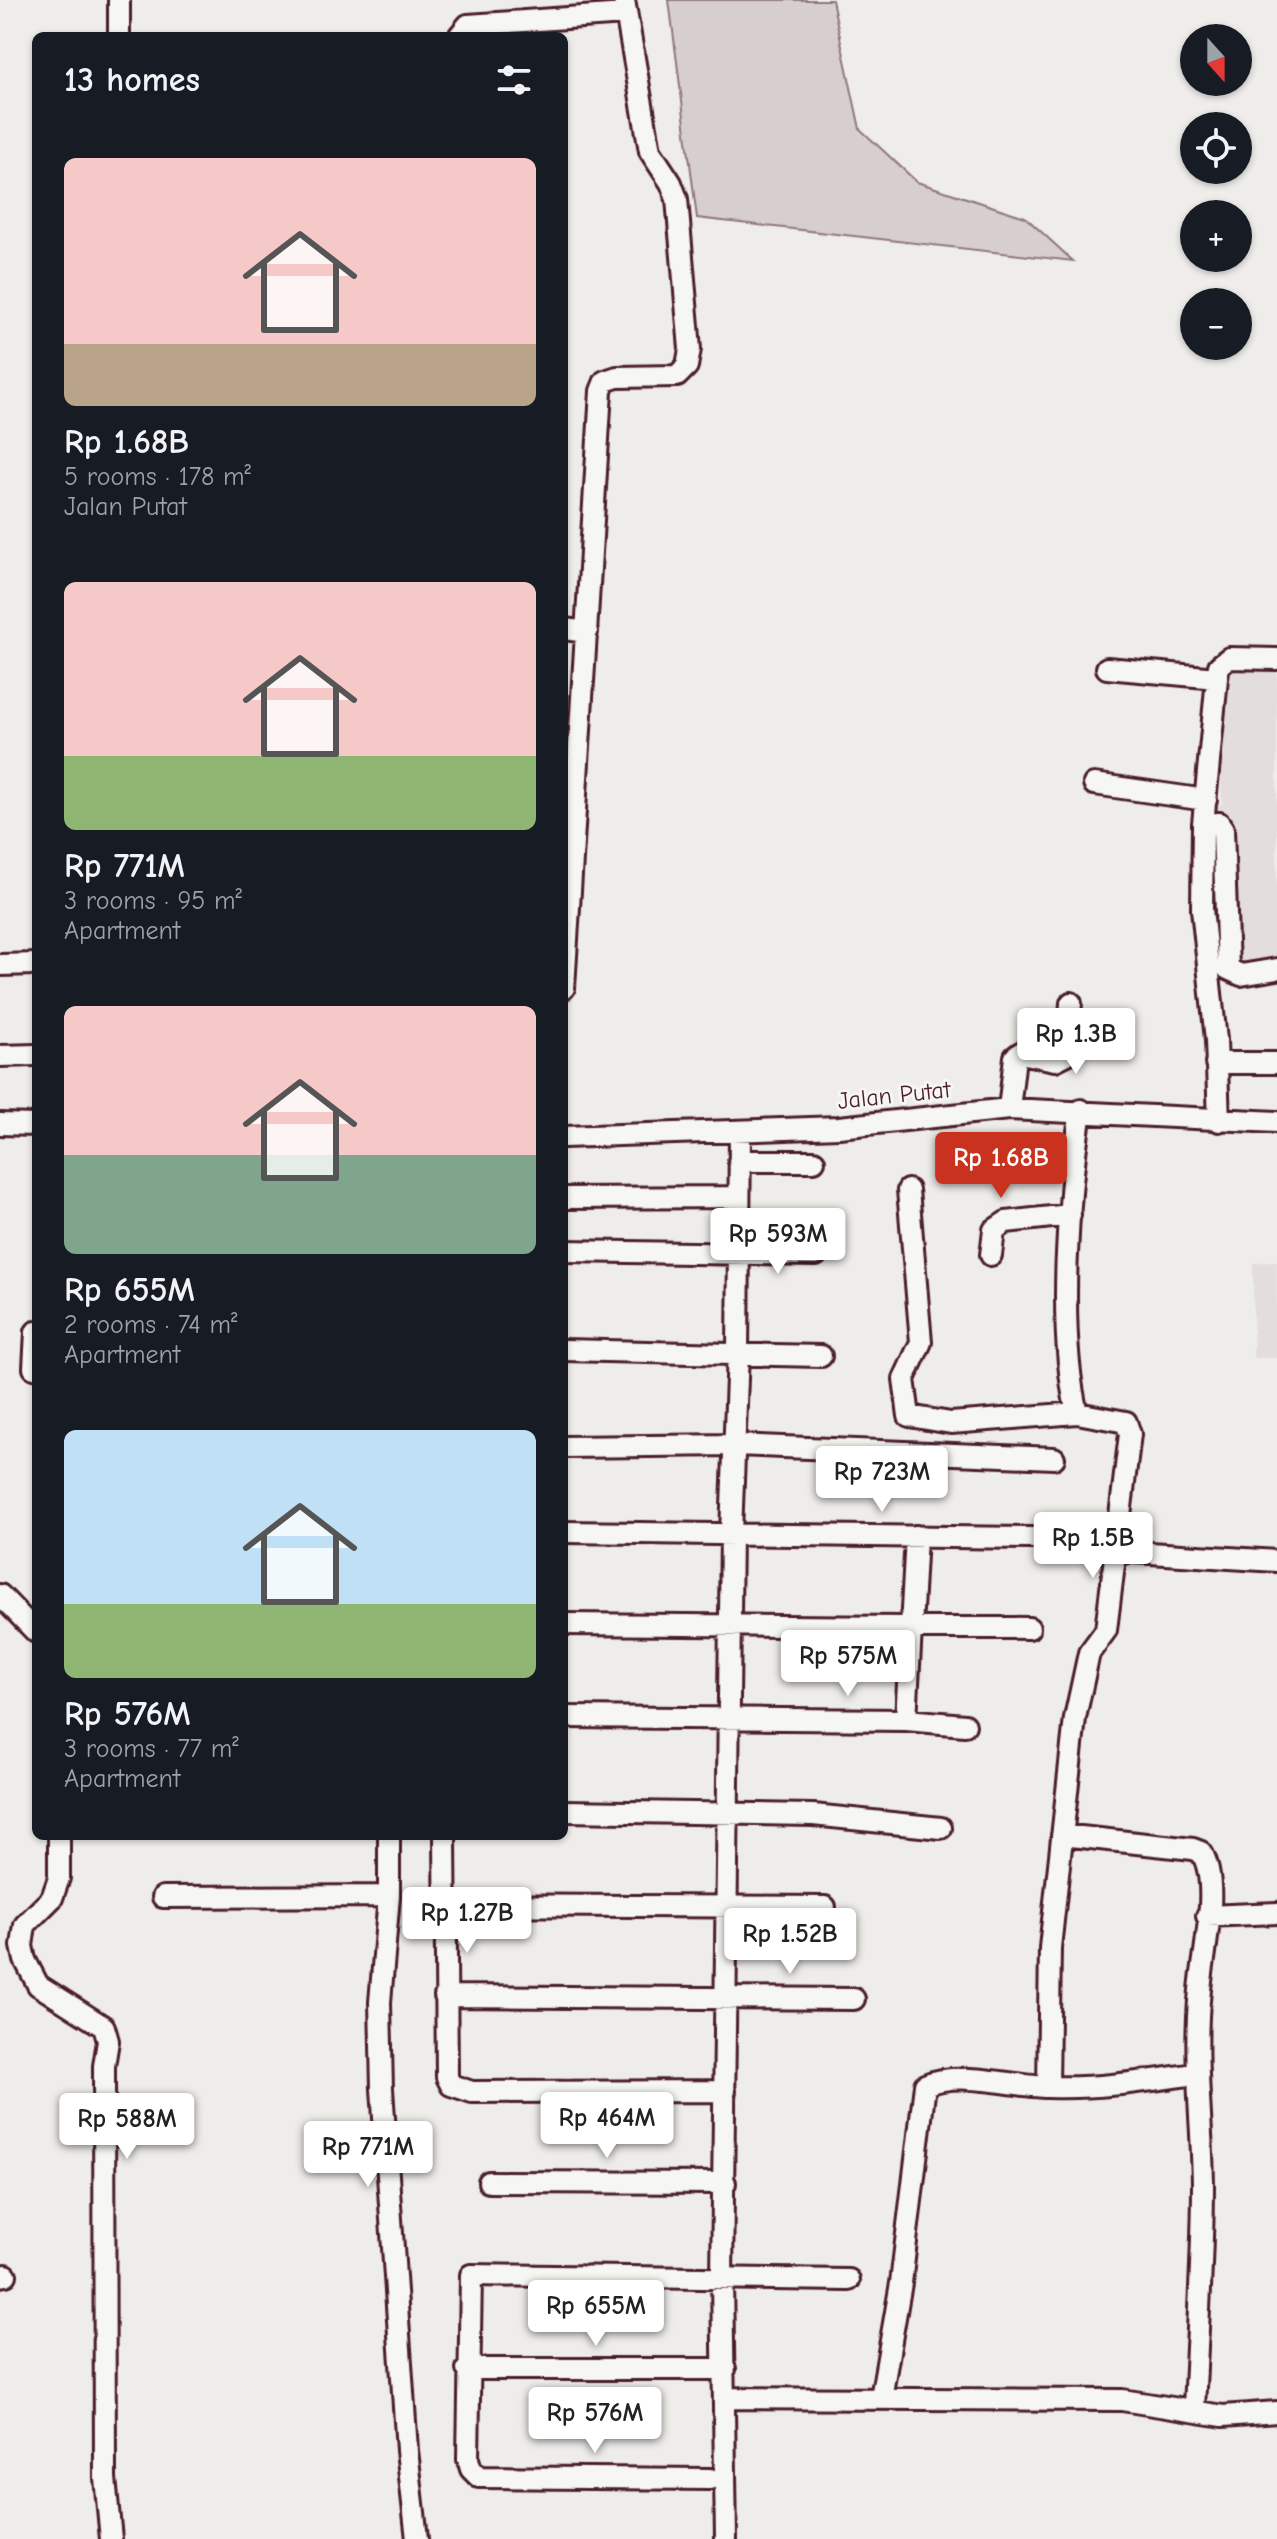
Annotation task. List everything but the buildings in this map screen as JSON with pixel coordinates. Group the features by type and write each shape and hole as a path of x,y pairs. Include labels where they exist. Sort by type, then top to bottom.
{"street":[{"path":"119,0 119,32"},
{"path":"462,32 468,25 625,7 650,151 671,183 677,199 690,349 687,366 677,376 617,377 605,381 601,391 568,891"},
{"path":"568,630 587,632"},
{"path":"1219,1121 1202,909 1203,824 1217,678 1219,666 1229,658 1277,659"},
{"path":"1107,668 1217,678"},
{"path":"1094,784 1206,800"},
{"path":"1203,824 1219,823 1223,829 1228,969 1241,975 1277,969"},
{"path":"0,965 32,964"},
{"path":"1009,1109 1015,1057 1020,1053 1055,1060 1067,1054 1071,1003"},
{"path":"0,1056 32,1055"},
{"path":"1216,1063 1277,1063"},
{"name":"Jalan Putat","path":"568,1137 839,1127 1009,1109 1081,1110 1219,1121 1277,1122"},
{"path":"1077,1413 1069,1341 1070,1215 1081,1110"},
{"path":"0,1124 32,1125"},
{"path":"726,2539 722,2279 729,1905 731,1533 738,1352 740,1132"},
{"path":"739,1161 814,1161"},
{"path":"908,1190 921,1342 904,1379 909,1416 951,1423 1077,1413 1126,1422 1130,1434 1106,1630 1089,1653 1081,1682 1050,1948 1048,2087"},
{"path":"568,1198 739,1197"},
{"path":"991,1255 994,1230 1006,1222 1070,1215"},
{"path":"568,1251 816,1255"},
{"path":"568,1350 821,1356"},
{"path":"568,1447 735,1445 1054,1458"},
{"path":"568,1532 1033,1538"},
{"path":"906,1720 916,1536"},
{"path":"1118,1551 1277,1561"},
{"path":"0,1595 32,1628"},
{"path":"568,1624 1029,1628"},
{"path":"568,1717 729,1721 906,1720 965,1725"},
{"path":"568,1811 813,1815 941,1828"},
{"path":"1062,1835 1201,1852 1209,1870 1211,1902 1207,1916 1195,2074 1203,2183 1194,2410"},
{"path":"59,1840 59,1878 52,1898 25,1925 22,1946 25,1960 38,1985 104,2027 108,2041 104,2066 105,2478 111,2539"},
{"path":"389,1840 389,1896 380,2002 382,2089 407,2450 417,2539"},
{"path":"445,1840 447,2077 459,2090 725,2091"},
{"path":"163,1897 389,1896"},
{"path":"446,1905 825,1907"},
{"path":"1207,1916 1277,1913"},
{"path":"445,1996 854,1999"},
{"path":"881,2398 901,2283 925,2085 936,2080 961,2080 1048,2087 1113,2086 1195,2074"},
{"path":"489,2182 725,2183"},
{"path":"710,2479 479,2477 468,2459 469,2280 476,2273 590,2279 849,2280"},
{"path":"467,2369 725,2369"},
{"path":"724,2398 1122,2400 1223,2416 1277,2412"}],"shaded area":[{"path":"669,0 832,0 860,129 917,182 1025,217 1073,261 697,218"},
{"path":"1277,665 1277,983 1209,982 1209,810 1222,804 1215,667"},
{"path":"1277,1261 1277,1358 1253,1358 1253,1263"}]}
